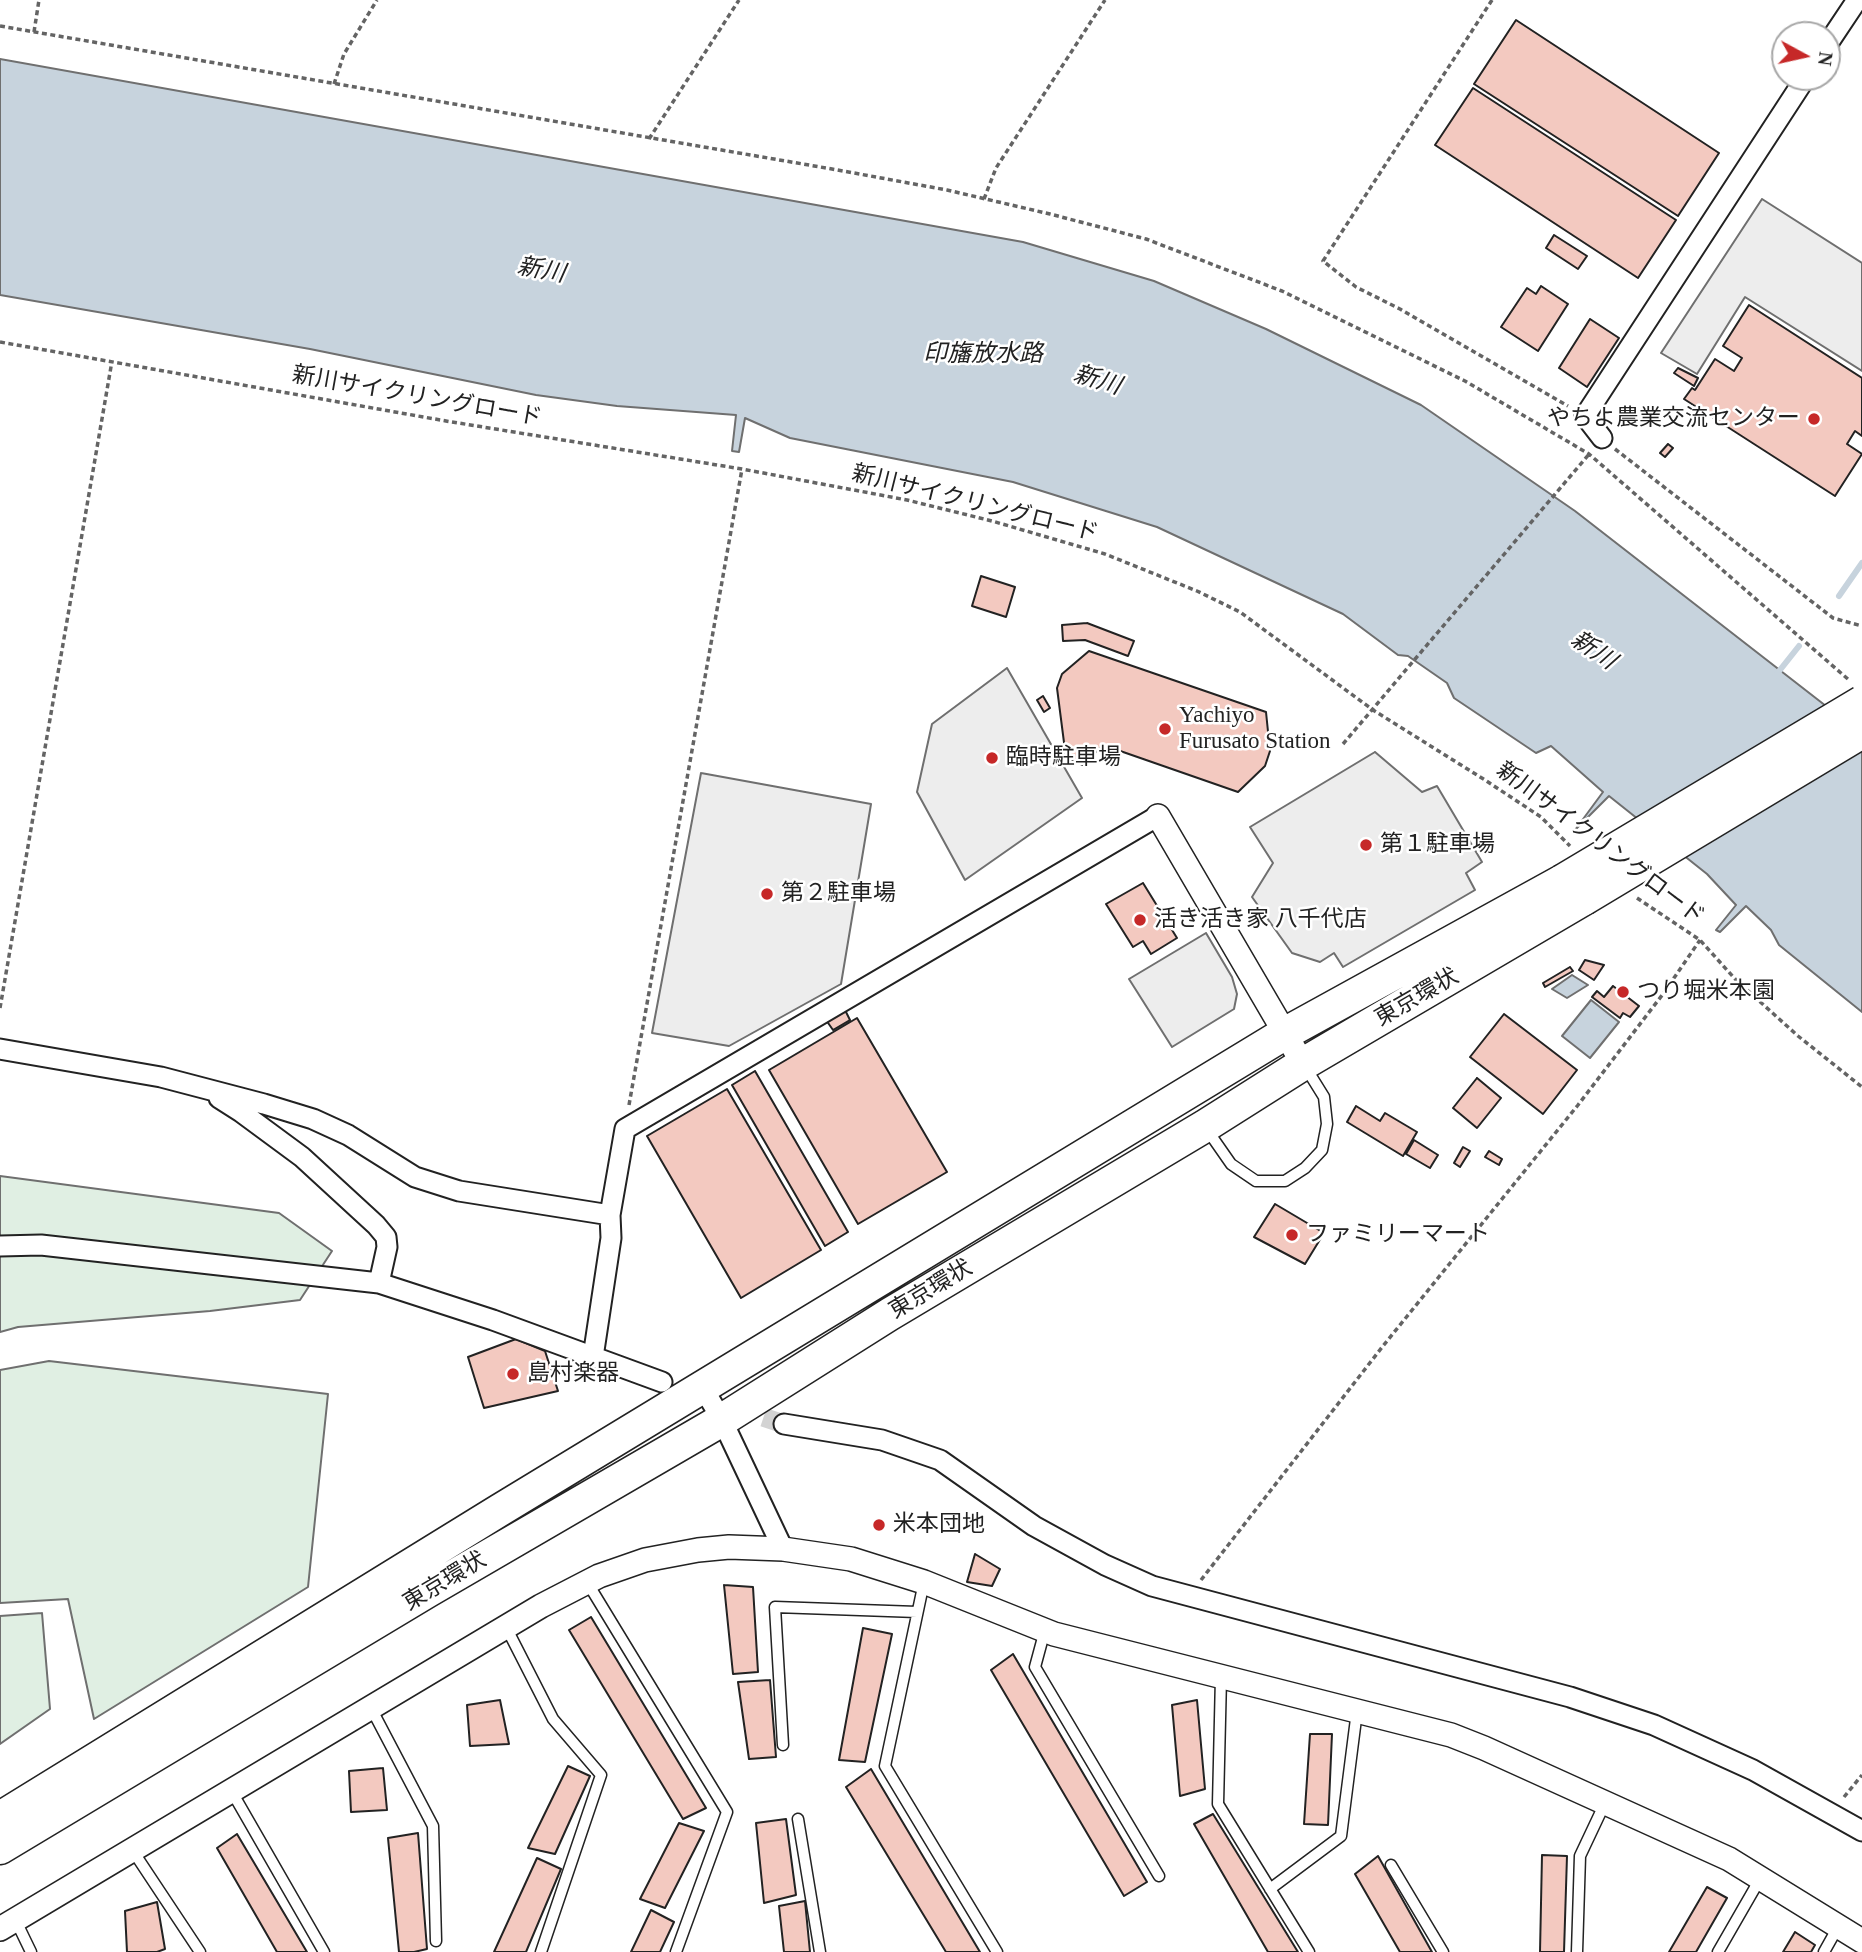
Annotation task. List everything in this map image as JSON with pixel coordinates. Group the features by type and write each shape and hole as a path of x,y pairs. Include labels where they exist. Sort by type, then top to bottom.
{"highway":[{"name":"東京環状","path":"0,1848 428,1591 722,1420 890,1314 1303,1065 1573,890 1856,692"},
{"name":"東京環状","path":"0,1818 1284,1034 1573,890 1862,732"}],"street":[{"path":"1841,24 1857,0"},
{"path":"1602,438 1585,416 1797,91"},
{"path":"593,1357 611,1238 610,1215 625,1129 1158,816 1303,1065"},
{"path":"0,1049 161,1077 313,1119 348,1135 415,1177 459,1191 610,1215"},
{"path":"204,1089 241,1112 302,1157 376,1225 386,1237 387,1247 379,1283"},
{"path":"0,1246 41,1245 379,1283 493,1320 662,1382"},
{"path":"703,1388 722,1420 783,1549"},
{"path":"784,1424 882,1440 940,1460 1034,1526 1152,1586 1570,1697 1654,1725 1753,1770 1862,1831"},
{"path":"8,1925 506,1627 587,1582 645,1560 698,1549 729,1547 783,1549 851,1559 924,1582 1045,1630 1451,1735 1729,1859 1862,1941"}],"lane":[{"path":"1205,1126 1231,1164 1256,1181 1285,1181 1306,1168 1322,1150 1327,1124 1324,1097 1303,1065"},
{"path":"587,1582 727,1812 676,1952"},
{"path":"924,1582 885,1766 998,1952"},
{"path":"783,1745 775,1607 918,1612"},
{"path":"506,1627 553,1718 601,1775 541,1952"},
{"path":"1045,1630 1035,1667 1159,1876"},
{"path":"1221,1676 1218,1804 1309,1952"},
{"path":"371,1708 433,1826 436,1941"},
{"path":"1270,1889 1341,1836 1357,1711"},
{"path":"232,1791 324,1952"},
{"path":"1577,1952 1580,1856 1605,1802"},
{"path":"798,1819 820,1952"},
{"path":"132,1851 200,1952"},
{"path":"1391,1865 1443,1952"},
{"path":"1718,1952 1761,1878"},
{"path":"8,1925 31,1952"},
{"path":"1824,1952 1838,1926"}],"path":[{"path":"34,32 39,0"},
{"path":"334,84 344,54 377,0"},
{"path":"649,139 739,0"},
{"path":"984,199 996,168 1105,0"},
{"path":"1492,0 1323,261 1356,287 1400,309 1585,416"},
{"path":"0,26 832,169 984,199 1146,239 1282,291 1465,382 1589,454 1856,692"},
{"name":"新川サイクリングロード","path":"0,342 446,421 743,469 907,500 992,521 1105,554 1197,591 1240,612 1373,710 1541,817 1570,846"},
{"path":"0,1008 112,361"},
{"path":"1602,438 1833,618 1862,626"},
{"path":"1343,744 1589,454"},
{"path":"625,1129 743,469"},
{"name":"新川サイクリングロード","path":"1629,891 1700,940 1735,980 1798,1036 1862,1087"},
{"path":"1189,1595 1383,1346 1578,1105 1663,995 1700,940"},
{"path":"1831,1813 1862,1775"}],"green space":[{"path":"0,1176 279,1213 332,1251 300,1300 210,1311 18,1327 0,1332"},
{"path":"49,1361 328,1394 308,1587 94,1719 68,1599 0,1603 0,1370"},
{"path":"42,1613 50,1709 0,1744 0,1616"}],"shaded area":[{"path":"1762,199 1862,263 1862,371 1745,297 1697,374 1661,353"},
{"name":"臨時駐車場","path":"1007,668 1082,798 965,880 917,792 932,724"},
{"name":"第１駐車場","path":"1375,752 1422,792 1437,786 1482,862 1466,873 1475,890 1343,967 1334,953 1320,962 1292,953 1252,897 1273,863 1250,827"},
{"name":"第２駐車場","path":"701,773 871,804 841,984 729,1046 652,1033"},
{"path":"1206,933 1232,977 1237,994 1234,1009 1172,1047 1129,979"}],"water":[{"name":"印旛放水路","path":"0,59 1023,242 1154,281 1266,329 1421,405 1575,511 1862,734 1862,1012 1779,945 1771,930 1746,906 1720,932 1716,930 1736,905 1707,874 1609,796 1575,830 1603,792 1551,746 1536,753 1454,698 1447,683 1408,656 1398,655 1343,614 1157,527 1013,482 790,438 745,418 739,452 732,451 736,415 617,406 536,395 310,349 0,295"},
{"path":"1572,975 1588,985 1567,998 1552,989"},
{"path":"1591,1000 1619,1022 1590,1058 1562,1036"}],"building":[{"path":"1516,20 1719,153 1678,216 1474,84"},
{"path":"1473,88 1676,220 1638,278 1435,145"},
{"path":"1554,235 1587,256 1578,269 1546,248"},
{"path":"1541,286 1568,304 1538,351 1501,327 1527,288 1536,294"},
{"path":"1749,305 1862,378 1862,436 1855,431 1847,444 1862,454 1835,496 1684,399 1692,388 1695,390 1715,359 1734,371 1742,358 1723,346"},
{"path":"1590,319 1619,338 1587,387 1559,368"},
{"path":"1678,368 1698,378 1694,386 1674,373"},
{"path":"1668,444 1673,448 1665,457 1660,453"},
{"path":"981,576 1015,587 1006,617 972,606"},
{"path":"1087,623 1134,641 1128,656 1085,640 1063,641 1062,625"},
{"name":"Yachiyo Furusato Station","path":"1089,651 1266,712 1270,751 1265,766 1238,792 1103,745 1083,765 1066,758 1057,688 1062,674"},
{"path":"1043,696 1050,708 1044,712 1037,700"},
{"path":"1143,883 1177,938 1151,954 1143,941 1133,947 1106,904"},
{"path":"1585,960 1604,965 1594,980 1579,970"},
{"path":"1570,967 1573,971 1545,987 1543,983"},
{"path":"1613,986 1639,1006 1630,1017 1623,1013 1620,1018 1592,997 1597,991 1604,997"},
{"path":"845,1010 850,1020 833,1030 826,1020"},
{"path":"1504,1014 1577,1070 1543,1114 1470,1057"},
{"path":"857,1018 947,1172 858,1224 769,1070"},
{"path":"755,1071 848,1232 825,1246 732,1085"},
{"path":"1477,1078 1501,1098 1477,1128 1453,1108"},
{"path":"727,1089 821,1250 741,1298 647,1136"},
{"path":"1356,1106 1380,1121 1385,1113 1417,1132 1403,1156 1347,1122"},
{"path":"1414,1140 1438,1155 1430,1168 1406,1154"},
{"path":"1463,1147 1470,1151 1460,1167 1454,1163"},
{"path":"1489,1151 1502,1159 1499,1165 1485,1157"},
{"path":"1275,1204 1324,1233 1305,1264 1254,1237"},
{"name":"島村楽器","path":"516,1339 545,1351 558,1391 484,1408 468,1357"},
{"path":"975,1554 1000,1569 992,1586 967,1582"},
{"path":"724,1585 753,1587 758,1672 733,1674"},
{"path":"591,1617 706,1808 683,1819 569,1630"},
{"path":"863,1628 892,1634 865,1762 839,1760"},
{"path":"1013,1654 1147,1882 1124,1896 991,1670"},
{"path":"770,1680 776,1757 749,1759 738,1682"},
{"path":"500,1700 509,1744 470,1746 467,1705"},
{"path":"1197,1700 1205,1789 1180,1796 1172,1705"},
{"path":"1310,1734 1332,1734 1328,1825 1304,1824"},
{"path":"568,1766 590,1776 555,1854 528,1848"},
{"path":"383,1768 387,1810 351,1812 349,1771"},
{"path":"871,1769 980,1952 946,1952 846,1787"},
{"path":"1213,1814 1298,1952 1268,1952 1194,1824"},
{"path":"786,1819 796,1895 764,1903 756,1823"},
{"path":"679,1823 704,1831 665,1908 640,1899"},
{"path":"418,1833 427,1949 399,1952 388,1838"},
{"path":"237,1834 307,1952 277,1952 217,1848"},
{"path":"1542,1855 1567,1856 1564,1952 1540,1952"},
{"path":"1378,1856 1432,1952 1400,1952 1355,1874"},
{"path":"537,1858 561,1869 526,1952 494,1952"},
{"path":"1707,1887 1727,1898 1696,1952 1669,1952"},
{"path":"805,1901 810,1952 784,1952 779,1906"},
{"path":"157,1902 165,1949 157,1952 127,1952 125,1911"},
{"path":"651,1910 674,1922 660,1952 631,1952"},
{"path":"1795,1932 1815,1945 1811,1952 1783,1952"}],"waterway":[{"path":"1839,596 1862,563"},
{"path":"1776,675 1799,646"}],"tunnel":[{"path":"736,1408 784,1424"}],"place":[{"name":"やちよ農業交流センター","path":"1814,419"},
{"name":"Yachiyo Furusato Station","path":"1165,729"},
{"name":"臨時駐車場","path":"992,758"},
{"name":"第１駐車場","path":"1366,845"},
{"name":"第２駐車場","path":"767,894"},
{"name":"活き活き家 八千代店","path":"1140,920"},
{"name":"つり堀米本園","path":"1623,992"},
{"name":"ファミリーマート","path":"1292,1235"},
{"name":"島村楽器","path":"513,1374"},
{"name":"米本団地","path":"879,1525"}],"water label":[{"name":"新川","path":"541,271"},
{"name":"新川","path":"1097,381"},
{"name":"新川","path":"1593,651"}]}
